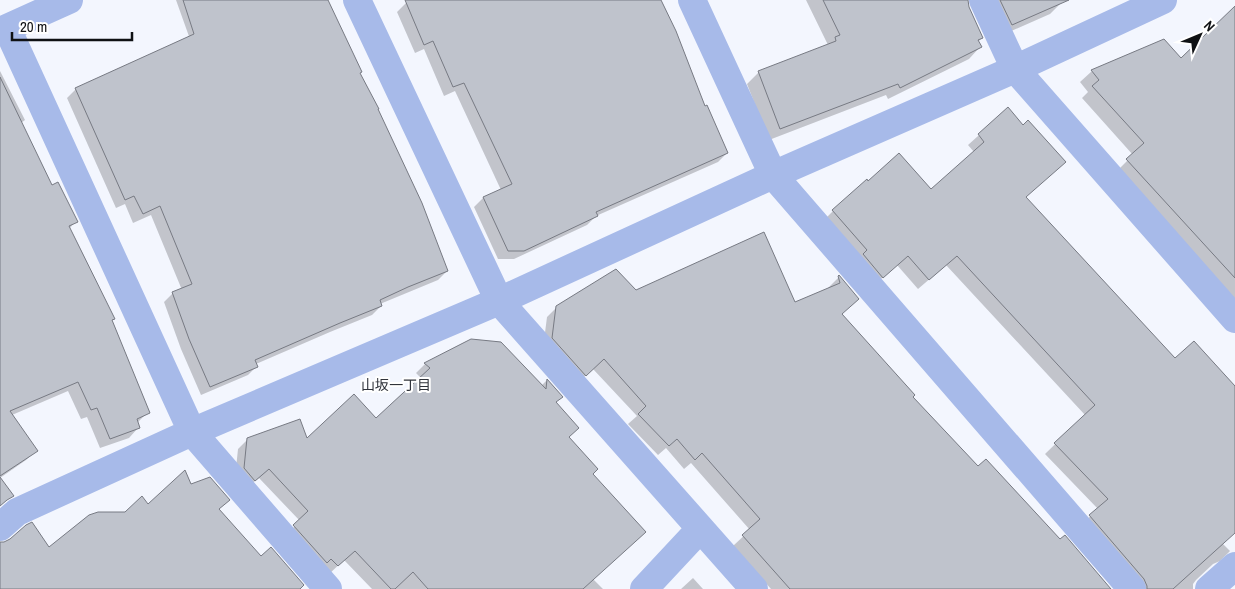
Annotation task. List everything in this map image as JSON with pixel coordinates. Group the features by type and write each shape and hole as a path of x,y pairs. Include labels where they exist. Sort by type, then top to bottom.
{"street":[{"path":"69,0 3,29 192,432 328,589"},
{"path":"357,0 499,301 754,589"},
{"path":"692,0 773,175 1132,589"},
{"path":"983,0 1015,69 1235,319"},
{"path":"0,527 17,512 192,432 499,301 773,175 1015,69 1163,0"},
{"path":"644,589 700,529"},
{"path":"1211,588 1235,566"}],"building":[{"path":"183,0 328,0 362,72 360,73 379,109 422,203 448,271 380,300 382,306 255,360 258,367 210,387 189,339 172,292 192,284 160,206 143,214 134,196 125,200 75,88 194,34"},
{"path":"405,0 661,0 676,31 705,106 707,105 728,153 596,212 598,216 524,251 508,251 483,197 512,184 464,83 453,87 433,41 424,45"},
{"path":"823,0 968,0 969,7 983,38 978,40 982,47 900,88 898,84 780,129 758,71 836,41 835,37 840,35"},
{"path":"1000,0 1069,0 1012,25"},
{"path":"1235,6 1235,278 1126,159 1144,143 1092,86 1099,80 1091,70 1164,39 1181,58"},
{"path":"0,77 52,185 58,182 78,222 69,226 115,319 112,320 150,413 137,419 140,428 110,439 97,408 91,410 78,382 10,411 38,451 0,476"},
{"path":"1008,107 1023,125 1028,120 1066,162 1026,197 1175,358 1194,341 1235,386 1235,533 1173,589 1147,589 1144,579 1089,515 1108,499 1054,443 1095,405 957,256 929,280 908,256 883,278 863,254 867,250 832,210 899,153 931,189 984,142 978,134"},
{"path":"764,232 795,302 840,283 839,275 859,299 842,314 915,395 913,397 978,466 986,459 1060,539 1065,535 1111,589 790,589 742,535 760,519 702,453 695,460 677,439 669,446 638,414 646,406 604,359 586,376 552,338 556,306 616,269 636,290"},
{"path":"471,339 501,342 546,389 547,379 563,397 556,402 579,428 569,437 598,469 593,474 646,532 583,589 428,589 413,572 395,589 391,589 355,551 338,566 331,559 327,563 293,525 308,511 269,469 255,481 244,468 247,438 300,419 307,438 354,394 376,418 430,368 424,363"},
{"path":"185,470 191,484 210,477 230,500 219,509 261,556 271,547 304,585 300,589 0,589 0,542 10,539 26,525 32,522 49,547 89,515 98,512 125,512 142,496 148,504"},
{"path":"0,477 14,496 0,506"}],"district":[{"name":"山坂一丁目","path":"396,385"}]}
